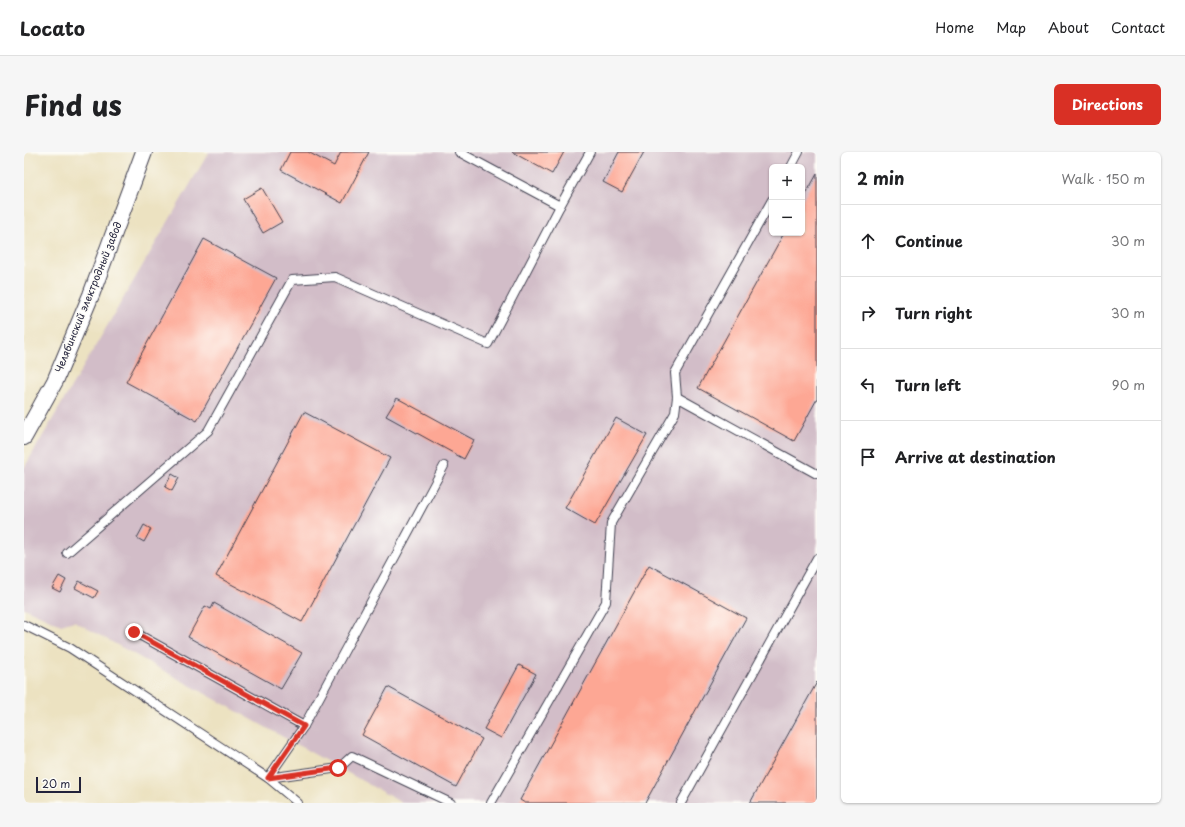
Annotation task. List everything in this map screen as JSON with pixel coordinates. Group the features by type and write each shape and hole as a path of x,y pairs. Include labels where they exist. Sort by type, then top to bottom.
{"street":[{"name":"Челябинский электродный завод","path":"24,437 55,381 91,295 144,152"}],"lane":[{"path":"459,152 560,206"},
{"path":"67,553 208,431 292,280 335,277 488,344 590,152"},
{"path":"793,164 799,152"},
{"path":"491,803 606,602 611,523 675,413 677,397 675,373 769,205"},
{"path":"677,397 816,470"},
{"path":"268,778 304,726 444,466"},
{"path":"681,803 817,558"},
{"path":"24,625 70,648 268,778 298,803"},
{"path":"134,632 304,726"},
{"path":"268,778 338,768 352,756 450,803"}],"shaded area":[{"path":"209,152 817,152 817,803 402,803 74,621 61,625 24,608 24,468"}],"building":[{"path":"290,152 308,152 334,166 341,152 369,152 342,203 281,170"},
{"path":"512,152 564,152 552,174"},
{"path":"619,152 644,152 622,192 603,182"},
{"path":"817,174 817,399 794,441 698,388 782,236 805,236 805,196"},
{"path":"262,188 282,222 263,233 243,199"},
{"path":"204,239 276,278 197,421 126,382"},
{"path":"397,398 474,440 464,459 386,416"},
{"path":"304,412 390,458 302,622 216,576"},
{"path":"616,418 647,435 595,525 565,508"},
{"path":"172,474 179,478 172,491 165,487"},
{"path":"144,525 151,529 144,542 137,538"},
{"path":"649,565 746,618 645,803 525,803 520,800"},
{"path":"59,576 66,580 60,592 52,588"},
{"path":"79,581 98,591 94,598 75,588"},
{"path":"214,603 302,653 281,689 188,637 205,606 211,609"},
{"path":"519,665 536,674 501,738 484,729"},
{"path":"817,682 817,803 750,803"},
{"path":"388,687 482,739 456,787 362,735"}],"route":[{"path":"134,632 304,726 268,778 338,768"}]}
